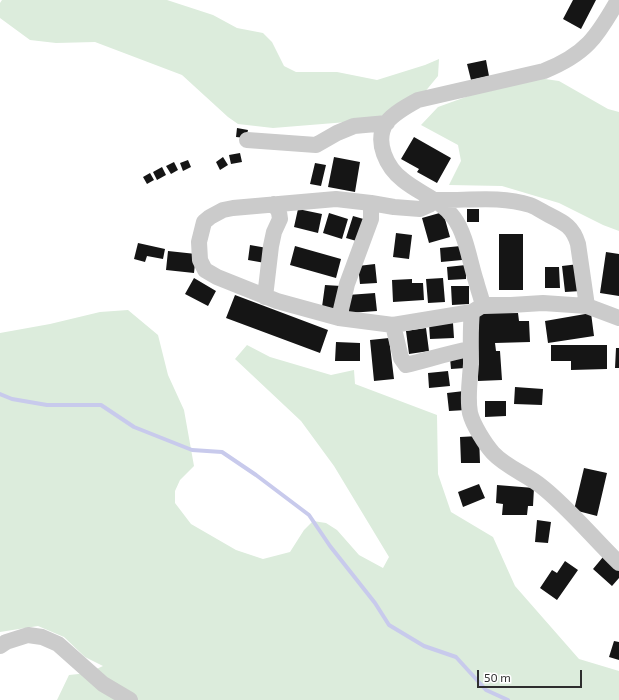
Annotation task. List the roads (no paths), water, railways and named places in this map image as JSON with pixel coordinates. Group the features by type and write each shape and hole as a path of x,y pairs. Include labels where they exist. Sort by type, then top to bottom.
{"street":[{"path":"618,0 601,29 586,48 563,64 544,71 418,100 402,108 387,123 382,133 382,147 392,169 402,180 440,203 454,219 466,245 476,284 478,309 470,330 470,414 484,440 494,454 540,485 564,506 596,541 619,563"},
{"path":"247,140 316,145 336,133 354,126 387,123"},
{"path":"587,306 578,244 572,229 563,222 531,205 505,199 435,200 429,205 420,209 394,207 371,202 336,198 233,208 210,216 204,222 199,242 200,260 205,270 265,297 339,318 393,325 478,309 543,303 587,306 619,318"},
{"path":"339,318 347,284 371,219 371,202"},
{"path":"265,297 271,246 274,232 280,219 274,204"},
{"path":"393,325 401,358 406,365 453,352 470,349"},
{"path":"0,646 6,642 28,634 42,637 58,644 103,684 130,700"}],"waterway":[{"path":"0,394 12,399 47,405 101,405 134,427 192,450 222,452 256,475 309,515 330,546 375,603 389,625 424,646 456,657 486,690 508,700"}]}
